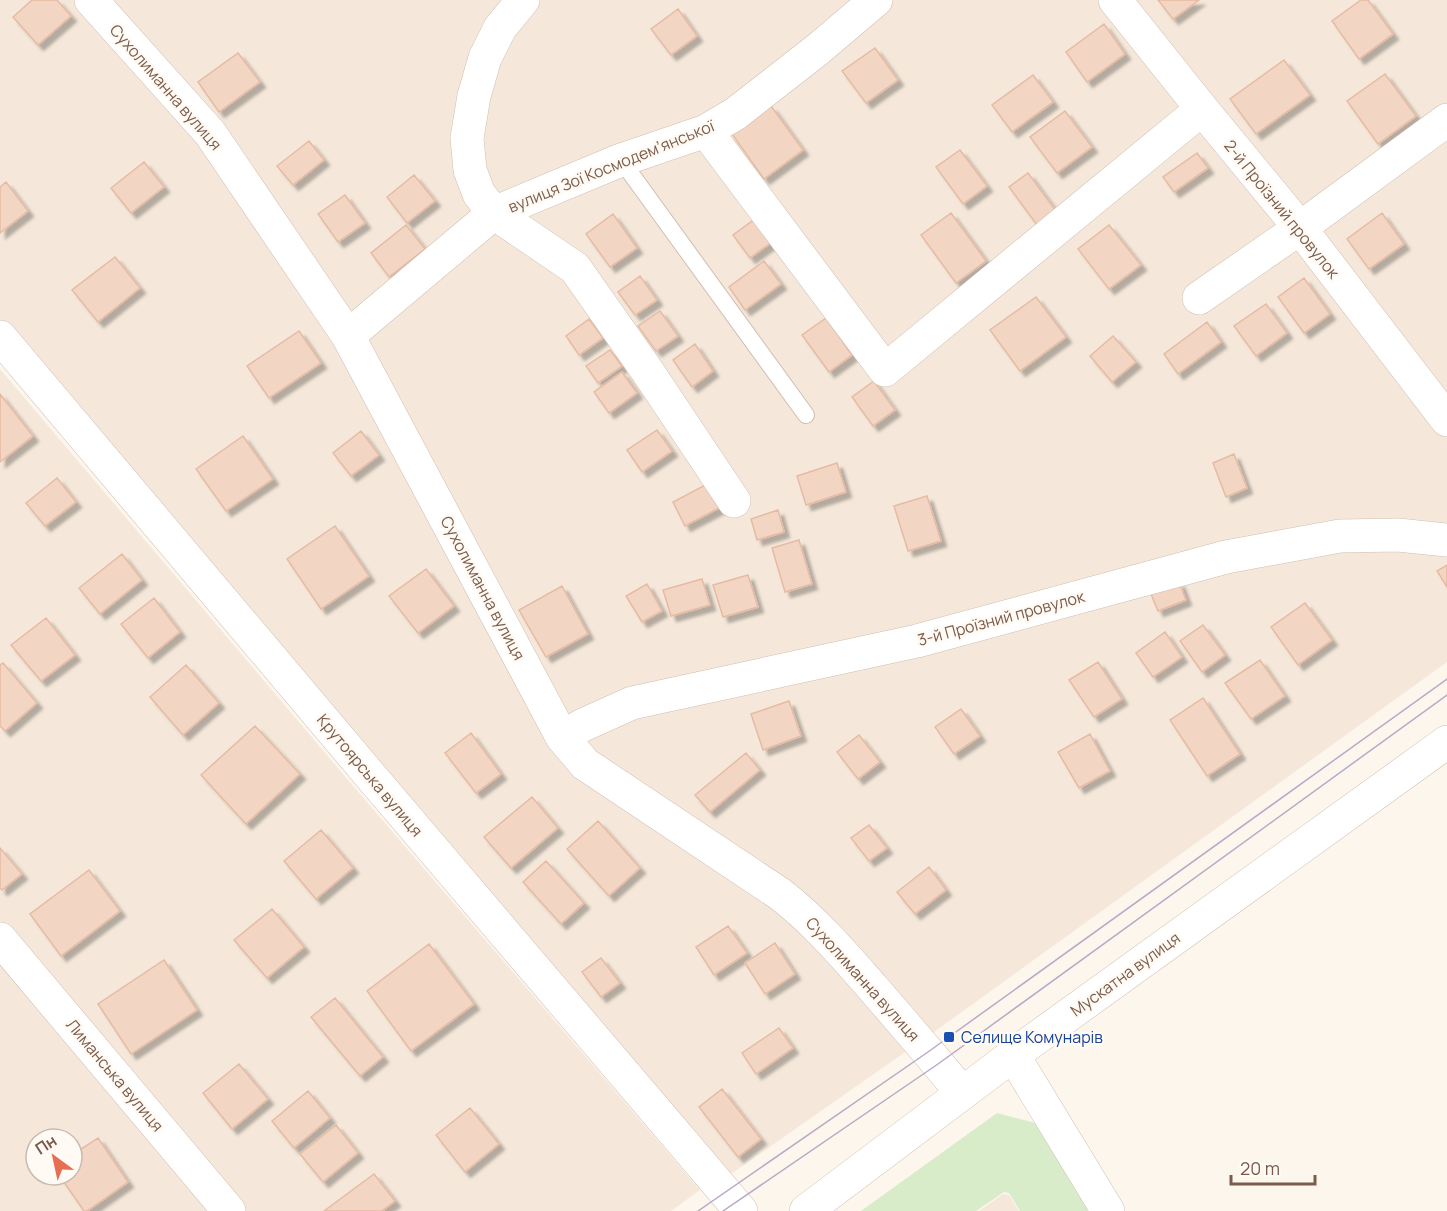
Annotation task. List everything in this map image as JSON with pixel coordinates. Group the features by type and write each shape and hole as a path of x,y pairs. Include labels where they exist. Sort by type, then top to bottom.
{"street":[{"name":"Сухолиманна вулиця","path":"91,0 210,133 348,336 562,737 585,764 801,910 839,949 962,1093"},
{"path":"523,0 500,28 485,58 474,96 467,138 470,171 479,194 494,213 575,268 734,501"},
{"name":"вулиця Зої Космодемʼянської","path":"348,336 494,213 621,160 706,130 735,114 876,0"},
{"name":"2-й Проїзний провулок","path":"1116,0 1300,228 1447,420"},
{"path":"706,130 885,370 1202,109"},
{"path":"1199,298 1300,228 1447,120"},
{"name":"Крутоярська вулиця","path":"0,337 741,1211"},
{"name":"3-й Проїзний провулок","path":"562,737 632,703 917,641 1226,557 1340,536 1398,535 1447,540"},
{"name":"Мускатна вулиця","path":"806,1211 1013,1055 1447,742"},
{"name":"Лиманська вулиця","path":"0,939 230,1211"},
{"path":"1013,1055 1108,1211"}],"lane":[{"path":"621,160 806,415"}],"shaded area":[{"path":"0,0 1447,0 1447,662 934,1032 728,1176 555,969 0,321"},
{"path":"0,369 348,780 700,1190 671,1211 0,1211"},
{"path":"1003,1194 1009,1195 1019,1211 979,1211"}],"green space":[{"path":"997,1113 1039,1124 1097,1211 1020,1211 1009,1193 1004,1192 976,1211 861,1211"}],"building":[{"path":"32,0 57,0 71,16 38,45 13,17"},
{"path":"1158,0 1199,0 1173,19"},
{"path":"1361,0 1368,0 1393,34 1359,59 1332,21"},
{"path":"678,9 697,36 671,55 651,29"},
{"path":"1104,24 1125,54 1087,82 1066,52"},
{"path":"875,48 898,80 866,103 842,71"},
{"path":"238,53 260,82 219,112 198,82"},
{"path":"1284,60 1310,95 1256,134 1230,99"},
{"path":"1385,74 1416,116 1378,144 1347,101"},
{"path":"1033,75 1053,102 1012,132 992,105"},
{"path":"771,106 803,150 764,179 732,134"},
{"path":"1065,111 1092,147 1057,173 1030,137"},
{"path":"309,141 324,160 293,185 277,166"},
{"path":"960,150 987,186 963,204 936,167"},
{"path":"1197,153 1208,168 1174,192 1163,177"},
{"path":"144,162 164,187 131,213 111,188"},
{"path":"1028,173 1056,211 1037,225 1009,187"},
{"path":"414,175 435,201 407,223 387,197"},
{"path":"6,182 28,211 0,233 0,187"},
{"path":"345,195 365,223 338,242 318,214"},
{"path":"951,213 986,261 956,283 921,235"},
{"path":"1382,213 1404,244 1369,269 1347,239"},
{"path":"613,214 637,248 610,267 586,234"},
{"path":"759,216 776,239 750,258 733,235"},
{"path":"406,225 425,249 389,277 371,253"},
{"path":"1109,225 1141,265 1109,289 1078,249"},
{"path":"115,257 140,288 98,322 72,290"},
{"path":"764,261 781,284 745,310 729,287"},
{"path":"640,276 657,300 635,315 618,292"},
{"path":"1304,278 1330,314 1304,333 1278,297"},
{"path":"1036,297 1066,337 1020,371 990,330"},
{"path":"1266,304 1287,333 1256,356 1234,326"},
{"path":"660,311 678,336 656,351 638,326"},
{"path":"826,318 852,355 829,372 802,335"},
{"path":"589,319 603,338 579,355 566,336"},
{"path":"1207,322 1221,342 1178,374 1164,354"},
{"path":"299,331 321,363 269,398 247,366"},
{"path":"1113,336 1136,362 1112,382 1090,356"},
{"path":"695,344 713,371 692,387 673,360"},
{"path":"610,350 622,366 598,383 586,366"},
{"path":"622,372 637,393 609,413 594,392"},
{"path":"874,381 895,410 873,426 852,397"},
{"path":"0,394 33,436 0,462"},
{"path":"657,430 672,451 642,472 627,450"},
{"path":"361,431 379,455 351,476 333,453"},
{"path":"243,436 273,479 226,511 196,469"},
{"path":"1234,454 1247,488 1226,497 1213,463"},
{"path":"837,463 846,492 806,505 797,476"},
{"path":"57,478 76,502 45,526 26,503"},
{"path":"709,483 721,507 685,526 673,502"},
{"path":"927,496 941,541 908,551 894,506"},
{"path":"778,510 784,532 757,540 751,519"},
{"path":"335,526 369,576 321,609 287,559"},
{"path":"799,540 812,584 785,592 772,548"},
{"path":"122,554 142,580 100,614 79,588"},
{"path":"1447,565 1447,587 1437,571"},
{"path":"426,569 454,606 418,633 389,596"},
{"path":"748,575 758,607 723,617 713,585"},
{"path":"702,579 710,605 671,616 663,590"},
{"path":"1179,582 1186,600 1158,611 1151,594"},
{"path":"647,584 662,611 642,622 626,596"},
{"path":"562,586 588,634 546,657 519,610"},
{"path":"154,598 180,632 148,658 121,624"},
{"path":"1305,603 1332,640 1298,665 1271,627"},
{"path":"46,618 75,655 41,681 11,645"},
{"path":"1203,625 1225,655 1202,672 1180,641"},
{"path":"1165,632 1182,657 1153,677 1136,653"},
{"path":"1260,660 1285,696 1251,719 1225,683"},
{"path":"1098,662 1122,699 1094,717 1069,680"},
{"path":"3,663 37,703 5,731 0,726 0,665"},
{"path":"186,665 219,703 183,735 150,697"},
{"path":"1203,698 1240,754 1207,776 1170,720"},
{"path":"789,701 801,736 763,750 751,714"},
{"path":"961,709 980,736 954,754 935,727"},
{"path":"255,726 300,774 246,824 201,775"},
{"path":"471,733 501,774 476,793 445,753"},
{"path":"1090,734 1110,771 1079,788 1058,752"},
{"path":"859,735 880,762 858,779 837,752"},
{"path":"746,753 760,770 710,812 695,795"},
{"path":"532,797 558,828 511,868 484,837"},
{"path":"598,821 640,868 609,896 567,849"},
{"path":"869,825 887,848 869,861 851,838"},
{"path":"321,830 353,868 316,899 284,861"},
{"path":"0,848 22,874 2,890 0,888"},
{"path":"546,861 584,903 561,924 523,882"},
{"path":"929,867 946,890 915,914 897,892"},
{"path":"89,870 120,911 61,956 30,914"},
{"path":"272,909 304,947 267,978 234,940"},
{"path":"728,926 747,953 714,975 696,947"},
{"path":"775,943 795,974 765,994 745,963"},
{"path":"429,944 474,1004 411,1051 367,991"},
{"path":"601,958 620,983 601,997 582,972"},
{"path":"164,960 197,1010 131,1054 98,1004"},
{"path":"335,998 383,1057 360,1076 311,1017"},
{"path":"779,1028 793,1048 756,1074 742,1053"},
{"path":"239,1064 268,1099 232,1129 203,1093"},
{"path":"722,1089 761,1139 738,1157 699,1107"},
{"path":"308,1091 330,1118 294,1148 272,1121"},
{"path":"470,1108 499,1144 465,1172 436,1135"},
{"path":"336,1125 358,1153 323,1182 300,1154"},
{"path":"98,1138 128,1182 87,1211 84,1211 67,1187 84,1187 84,1147"},
{"path":"374,1174 395,1201 384,1211 324,1211"}],"tram line":[{"path":"698,1211 928,1052 1447,679"},
{"path":"723,1211 938,1064 1447,695"}],"place":[{"name":"Селище Комунарів","path":"949,1037"}]}
